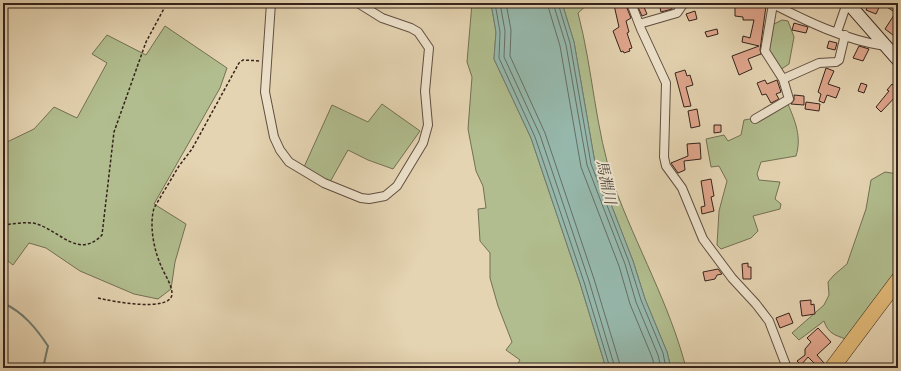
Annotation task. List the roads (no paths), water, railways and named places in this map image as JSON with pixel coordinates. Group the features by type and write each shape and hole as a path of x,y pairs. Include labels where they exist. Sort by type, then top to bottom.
{"highway":[{"path":"832,368 898,280"}],"main road":[{"path":"847,3 898,60"}],"street":[{"path":"271,3 265,87 274,137 284,156 297,168 324,183 361,198 376,198 385,196 397,186 422,143 426,133 428,115 425,84 429,48 418,32 382,18 358,3"},
{"path":"632,3 639,24 666,83 664,157 666,166 682,188 695,222 711,251 746,294 764,313 787,368"},
{"path":"639,24 677,13 684,3"},
{"path":"837,32 847,3"},
{"path":"755,119 789,99 783,79 765,51 772,4 798,17 845,35 885,46"},
{"path":"783,79 819,63 836,62 839,60 845,35"}],"water":[{"path":"491,3 562,3 574,42 595,163 633,261 645,299 667,352 671,368 606,368 580,283 531,138 494,59 496,32"}],"waterway":[{"path":"3,303 23,316 39,333 48,346 43,368"}],"water label":[{"name":"馬淵川","path":"606,182"}]}
